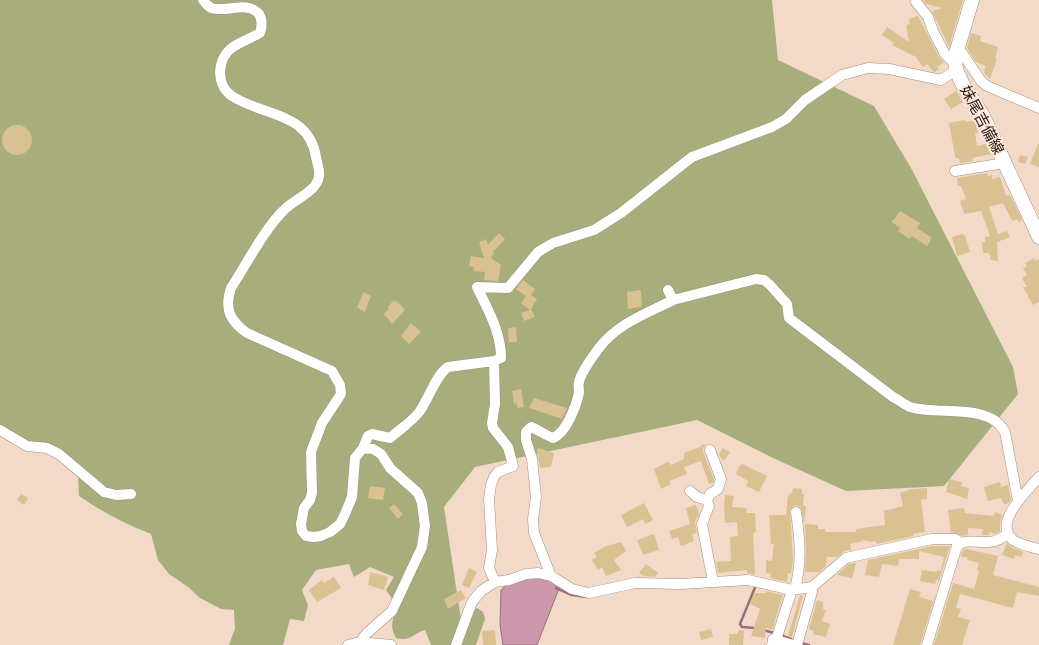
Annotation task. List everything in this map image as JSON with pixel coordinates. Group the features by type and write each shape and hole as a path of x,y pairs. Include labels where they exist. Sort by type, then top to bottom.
{"main road":[{"path":"955,67 958,48 972,0"},
{"name":"妹尾吉備線","path":"955,67 963,85 983,116 1039,237"}],"street":[{"path":"203,0 211,8 218,9 243,4 250,6 259,14 262,20 260,33 232,48 225,55 221,63 220,76 224,90 242,102 273,112 294,123 310,139 315,148 319,176 317,183 276,218 231,288 227,300 228,309 239,327 247,333 332,371 340,385 341,394 322,423 311,452 312,493 310,500 304,508 300,524 306,536 314,538 330,532 340,524 352,497 356,458 368,436 372,434 390,438 419,413 443,370 448,367 494,361 501,358 495,325 477,287 508,288 538,252 552,243 594,230 621,213 692,157 772,127 786,119 805,100 842,75 868,68 889,69 941,80 955,67 945,54 933,31 928,16 916,2"},
{"path":"958,48 987,86 1039,108"},
{"path":"955,171 1005,163"},
{"path":"552,576 534,533 533,518 536,497 532,459 526,440 526,432 531,427 552,438 558,436 564,430 579,393 579,381 600,347 628,322 673,300 756,280 764,280 787,304 789,318 893,397 911,407 972,413 994,419 1000,424 1005,432 1018,501"},
{"path":"668,290 673,300"},
{"path":"494,361 495,404 492,423 493,428 508,447 513,466 498,472 491,485 489,499 492,550 489,568 495,582"},
{"path":"0,430 27,446 47,448 59,454 104,492 116,495 131,494"},
{"path":"360,642 367,633 392,611 422,547 425,526 422,503 418,493 390,468 381,454 373,449 363,448"},
{"path":"710,450 721,479 718,489 710,494 707,500 709,506 702,524 713,582"},
{"path":"1039,477 1018,501 1008,518 1007,526 1008,534 1014,541 1039,549"},
{"path":"690,491 697,497 707,500"},
{"path":"796,512 800,569 776,638 796,643 812,587"},
{"path":"928,645 957,546 965,541 996,541 1008,534"},
{"path":"456,645 472,602 481,590 495,582 532,573 552,576 572,590 589,593 635,583 681,584 748,580 794,590 812,587 846,558 932,538 955,539 961,543"},
{"path":"348,645 360,642 391,645"}],"green space":[{"path":"0,0 772,0 778,60 874,106 911,168 1013,367 1018,394 944,486 846,491 773,458 697,420 475,467 444,507 461,620 454,645 431,645 425,630 409,638 396,638 392,626 397,606 386,590 394,577 370,567 354,577 349,564 316,570 302,590 308,605 304,621 290,619 283,645 229,645 235,629 234,610 221,609 200,598 169,574 158,560 151,534 114,517 79,496 78,475 50,446 26,442 0,424"},
{"path":"477,608 483,612 485,619 476,645 459,645 473,610"}],"shaded area":[{"path":"541,577 560,586 537,645 503,645 500,625 501,590 514,582"}],"building":[{"path":"923,0 963,0 949,47 932,11 942,8 926,4"},
{"path":"918,16 939,57 944,62 937,67 939,69 935,72 927,64 923,67 916,57 892,45 894,43 882,35 887,27 909,42 906,25 910,24 909,19"},
{"path":"971,33 981,36 980,41 998,47 995,59 997,59 990,79 984,73 986,66 976,62 967,48"},
{"path":"956,91 963,102 951,109 944,99"},
{"path":"965,120 966,122 975,120 978,133 975,133 977,146 986,144 991,154 972,158 973,161 960,163 959,158 955,156 949,123"},
{"path":"17,125 28,129 32,140 28,151 17,155 6,151 2,140 6,129"},
{"path":"1039,144 1039,167 1030,164"},
{"path":"1020,155 1028,157 1025,164 1018,162"},
{"path":"987,173 988,176 992,175 992,179 1000,177 1006,196 1010,195 1022,220 1019,222 1017,219 1012,221 1003,203 989,207 998,234 1007,231 1010,237 997,242 998,261 990,260 991,255 989,253 983,253 982,242 985,242 985,237 990,236 981,211 964,214 960,201 966,199 961,186 958,186 957,178"},
{"path":"900,211 920,223 917,228 932,238 927,246 912,236 909,239 898,231 900,228 892,222"},
{"path":"499,233 505,239 492,253 495,252 491,258 501,265 498,281 484,280 485,272 474,271 474,267 469,266 471,256 484,258 479,242 486,239 488,245"},
{"path":"965,235 970,252 957,256 952,237"},
{"path":"1034,258 1035,261 1039,259 1039,302 1033,305 1023,287 1027,287 1022,278 1027,275 1023,268 1027,267 1025,263"},
{"path":"523,280 535,289 531,295 537,299 531,309 535,317 524,321 521,313 530,310 521,303 526,296 516,289"},
{"path":"640,290 641,307 628,309 627,292"},
{"path":"363,292 371,296 365,312 357,308"},
{"path":"394,300 405,310 392,324 384,314"},
{"path":"411,323 421,332 409,344 401,336"},
{"path":"516,327 517,342 509,342 508,328"},
{"path":"521,389 524,407 518,408 516,403 514,404 512,391"},
{"path":"534,398 567,408 562,419 529,408"},
{"path":"706,444 703,452 714,479 713,483 709,484 701,461 684,467 687,474 669,481 671,484 661,489 654,469 668,462 671,465 684,459 684,453"},
{"path":"538,448 554,453 551,467 540,468"},
{"path":"723,448 730,452 724,461 719,454"},
{"path":"742,464 767,476 759,492 746,486 748,481 736,474"},
{"path":"949,479 962,482 961,486 969,488 967,499 946,492"},
{"path":"1000,482 1001,487 1008,485 1011,500 1004,505 1001,498 988,501 984,487"},
{"path":"370,486 385,488 383,500 368,498"},
{"path":"793,488 802,489 802,494 804,494 803,506 806,506 804,524 801,507 795,505 790,510 793,559 791,573 788,573 787,582 770,578 771,574 766,573 766,560 772,561 774,544 771,544 769,515 786,515 788,496 792,493"},
{"path":"927,488 927,499 921,500 925,532 876,544 876,541 863,540 850,544 851,550 844,551 837,557 827,557 826,566 819,572 805,572 805,524 818,525 818,529 825,529 825,532 856,532 856,529 885,525 884,511 903,506 900,493 912,489"},
{"path":"21,494 28,498 24,505 17,500"},
{"path":"725,495 734,496 732,507 746,508 747,513 755,513 756,532 753,533 755,575 747,573 747,570 718,573 716,562 731,561 730,537 738,536 737,522 725,523"},
{"path":"644,503 653,520 645,524 643,519 627,527 621,515"},
{"path":"394,504 403,514 398,519 389,508"},
{"path":"696,505 699,514 695,522 697,533 692,534 694,541 681,546 678,537 672,539 669,531 690,524 686,508"},
{"path":"964,508 965,513 994,516 995,512 1002,515 1000,531 995,534 989,532 989,535 982,535 983,529 968,528 968,535 962,536 951,532 948,510"},
{"path":"654,534 659,550 643,555 637,540"},
{"path":"621,542 626,551 614,560 621,570 606,576 602,567 598,570 592,560 597,557 594,553 606,546"},
{"path":"1007,543 1023,552 1022,557 1015,555 1014,559 1002,555"},
{"path":"933,546 950,546 937,587 938,580 936,580 935,584 920,581 922,570 941,571 944,557 919,551 919,559 899,559 898,566 882,564 879,577 865,575 868,560"},
{"path":"967,549 998,556 993,575 1039,587 1039,596 1017,592 1013,608 960,594 956,608 961,609 958,617 970,620 962,645 934,645 953,583 974,589 979,571 977,570 979,563 967,560 968,558 961,556 963,550"},
{"path":"856,563 852,578 837,575 849,564"},
{"path":"646,564 658,573 655,577 644,576 639,573"},
{"path":"469,568 477,572 469,588 462,585"},
{"path":"370,572 388,577 384,590 368,585"},
{"path":"334,577 341,588 317,602 309,590 322,580 324,583"},
{"path":"910,589 921,592 919,597 933,601 936,593 920,645 893,645"},
{"path":"461,590 466,598 448,609 444,599"},
{"path":"766,591 783,595 772,630 766,627 765,638 751,636 760,609 750,604 754,593 766,593"},
{"path":"803,595 792,637 788,636 800,596"},
{"path":"817,600 823,602 823,609 826,610 822,621 830,624 826,637 813,634 814,631 809,629"},
{"path":"711,629 713,637 701,640 699,632"},
{"path":"495,630 496,645 483,645 482,631"},
{"path":"739,630 744,631 743,645 729,645 729,634 737,634"}],"waterway":[{"path":"755,628 742,627 740,624 756,585"},
{"path":"556,588 572,595 587,597"},
{"path":"763,630 774,633"},
{"path":"780,635 791,639"},
{"path":"801,643 809,645"}]}
